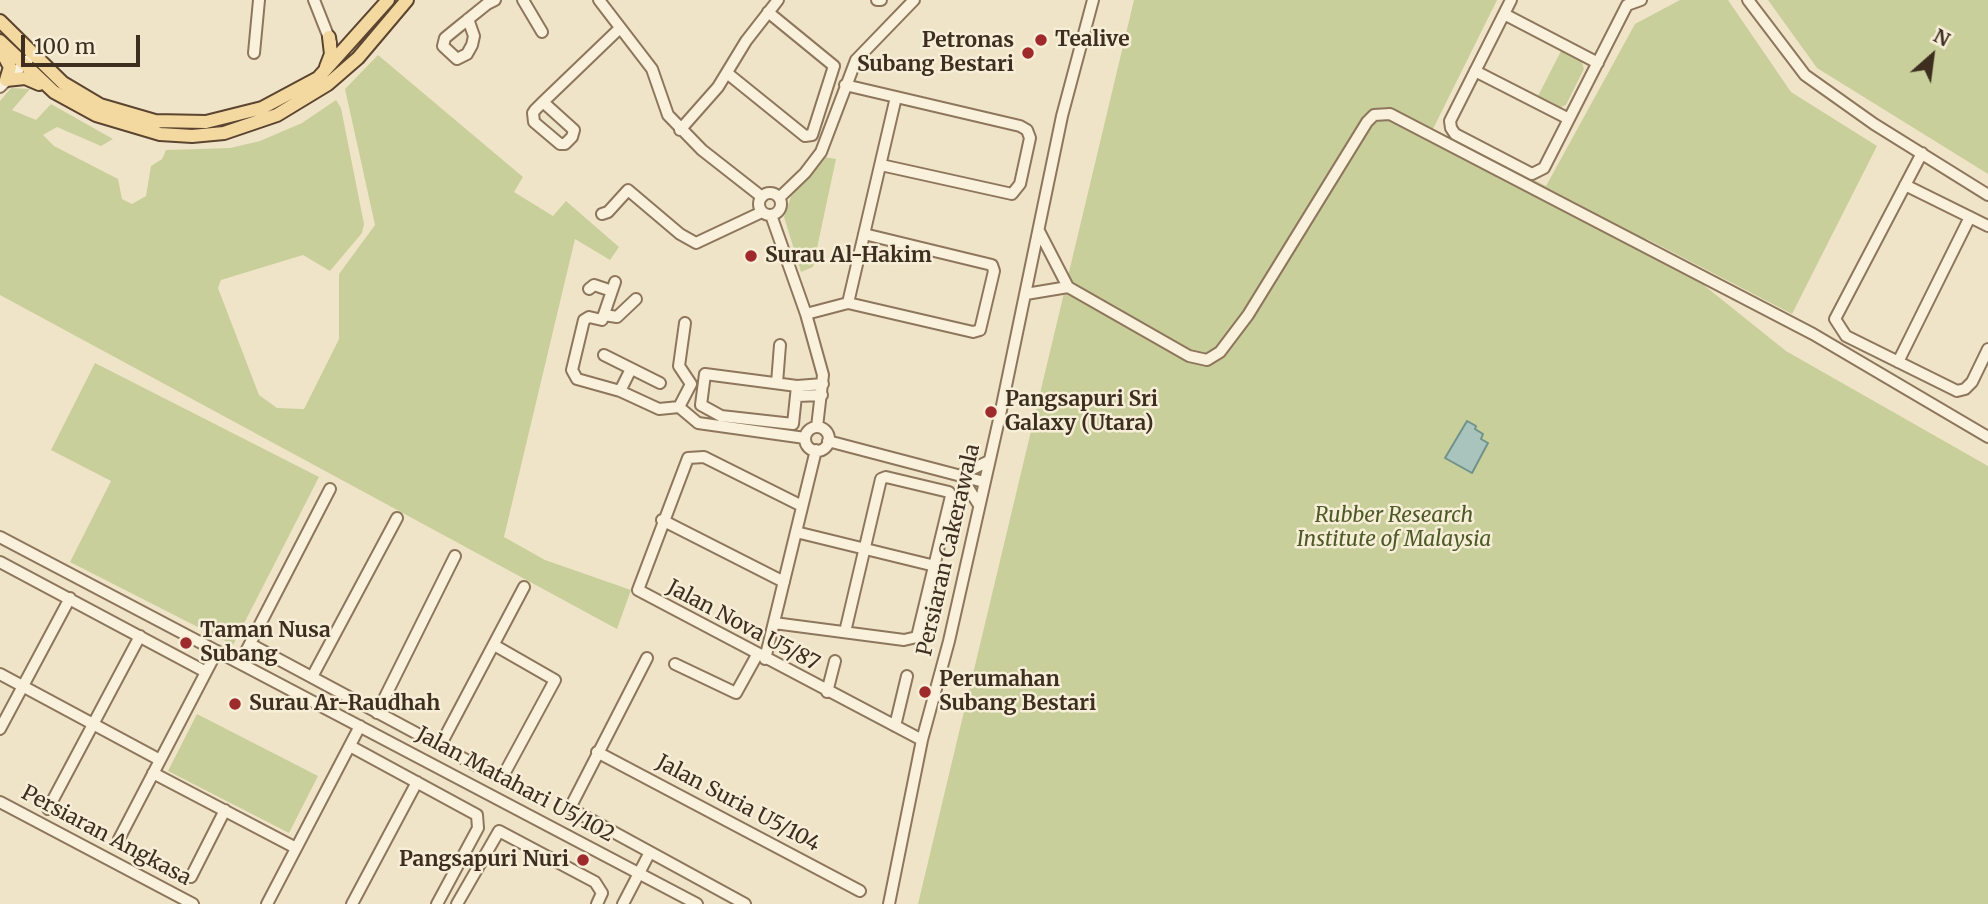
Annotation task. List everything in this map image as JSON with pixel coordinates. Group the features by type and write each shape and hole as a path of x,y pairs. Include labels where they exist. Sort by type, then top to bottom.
{"main road":[{"path":"0,41 100,105 155,121 175,123 235,116 294,93 344,62 349,46 388,0"},
{"path":"3,84 25,78 118,124 160,134 192,136 224,133 277,115 308,99 407,0"},
{"path":"0,21 54,92"},
{"path":"329,37 349,46"},
{"path":"321,75 331,54 329,37"},
{"path":"0,49 10,67 3,84"}],"street":[{"path":"254,53 259,0"},
{"path":"314,0 329,37 344,62"},
{"path":"468,19 495,0"},
{"path":"523,0 542,32"},
{"path":"680,130 727,73 778,0"},
{"path":"601,214 608,212 628,190 680,234 696,243 779,210 779,198 805,173 821,152 852,65 914,0"},
{"name":"Persiaran Cakerawala","path":"890,904 922,740 989,461 1062,116 1093,0"},
{"path":"1511,0 1450,121 1455,134 1532,174 1539,173 1569,119 1598,63 1622,3 1641,0"},
{"path":"1748,0 1805,75 1988,195"},
{"path":"600,1 652,69 668,115 680,130 762,197"},
{"path":"727,73 805,136 810,136 834,66 768,12"},
{"path":"1504,14 1598,63"},
{"path":"543,102 620,28"},
{"path":"3,84 28,60"},
{"path":"1475,71 1569,119"},
{"path":"845,85 1024,128 1030,138 1020,184 1016,193 1007,195 881,165"},
{"path":"848,303 896,97"},
{"path":"1039,231 1068,287 1189,356 1199,360 1213,357 1248,315 1367,122 1374,115 1390,114 1813,334 1988,438"},
{"path":"1922,153 1835,319 1838,328 1846,336 1957,391 1965,389 1972,382 1988,349"},
{"path":"1905,185 1988,226"},
{"path":"779,198 771,193 762,197 759,206 767,214 806,314 823,389 817,427"},
{"path":"1898,362 1970,217"},
{"path":"806,314 848,303 973,332 984,325 994,271 992,265 864,234"},
{"path":"589,289 612,286 602,320 589,317 584,320 572,370 578,379 620,391 659,409 679,407 698,423 805,438"},
{"path":"1026,295 1068,287"},
{"path":"604,315 617,317 636,299"},
{"path":"679,407 691,384 679,363 685,323"},
{"path":"777,383 780,345"},
{"path":"604,355 660,383"},
{"path":"620,391 631,369"},
{"path":"797,391 793,425 721,416 701,405 705,374 777,383 797,391 823,389"},
{"path":"817,427 827,433 828,441 825,447 816,450 809,448 805,438 810,429 817,427"},
{"path":"828,441 984,482"},
{"path":"675,664 736,693 761,657 774,623 816,450"},
{"name":"Jalan Nova U5/87","path":"802,506 704,457 694,456 684,463 638,585 639,593 922,740"},
{"path":"960,475 989,461"},
{"path":"960,475 979,505"},
{"path":"774,623 904,640 917,638 951,496 946,490 886,477 881,480 845,632"},
{"path":"240,663 330,489"},
{"path":"312,677 397,518"},
{"path":"662,520 784,582"},
{"path":"796,532 935,566"},
{"name":"Jalan Matahari U5/102","path":"0,537 697,904"},
{"path":"377,713 456,556"},
{"path":"0,562 206,672"},
{"path":"440,746 524,587"},
{"path":"0,729 70,597"},
{"path":"48,808 140,636"},
{"path":"250,644 496,776 503,776 554,686 551,676 494,645"},
{"path":"118,839 217,651"},
{"path":"647,658 570,801 573,810 745,904"},
{"path":"827,691 835,661"},
{"path":"0,674 160,760"},
{"path":"895,726 907,676"},
{"path":"267,904 360,726"},
{"path":"350,746 474,812 478,819 478,828 437,904"},
{"name":"Jalan Suria U5/104","path":"597,752 860,891"},
{"path":"153,773 296,848"},
{"path":"352,904 417,782"},
{"name":"Persiaran Angkasa","path":"0,802 193,904"},
{"path":"191,877 225,810"},
{"path":"457,904 499,831 595,882 602,889 597,904"},
{"path":"623,904 650,852"}],"green space":[{"name":"Rubber Research Institute of Malaysia","path":"1134,0 1497,0 1433,129 1546,186 1635,24 1680,0 1728,0 1791,92 1877,146 1792,314 1645,238 1786,351 1988,466 1988,904 918,904"},
{"path":"1768,0 1988,0 1988,174 1817,68"},
{"path":"1562,49 1581,59 1584,69 1566,105 1561,107 1538,96"},
{"path":"378,55 523,177 514,192 553,216 566,201 619,247 610,260 575,239 504,537 545,560 631,590 617,629 0,295 0,101 11,88 30,89 12,110 36,120 51,104 113,139 101,146 57,127 43,135 54,146 118,179 122,199 132,204 146,196 151,166 162,159 166,150 230,148 260,141 302,123 336,100 341,108 364,224 362,233 330,271 303,255 221,280 218,288 259,395 277,408 304,409 339,339 339,274 375,225 345,89"},
{"path":"824,157 836,159 813,267 801,272 784,217 791,196"},
{"path":"95,363 319,477 233,645 70,562 111,481 51,450"},
{"path":"197,714 318,776 289,833 168,771"}],"water":[{"path":"1467,421 1476,426 1475,429 1483,434 1481,439 1488,443 1472,473 1445,458"}],"place":[{"name":"Tealive","path":"1041,40"},
{"name":"Petronas Subang Bestari","path":"1028,53"},
{"name":"Surau Al-Hakim","path":"751,256"},
{"name":"Pangsapuri Sri Galaxy (Utara)","path":"991,412"},
{"name":"Taman Nusa Subang","path":"186,643"},
{"name":"Perumahan Subang Bestari","path":"925,692"},
{"name":"Surau Ar-Raudhah","path":"235,704"},
{"name":"Pangsapuri Nuri","path":"583,860"}]}
